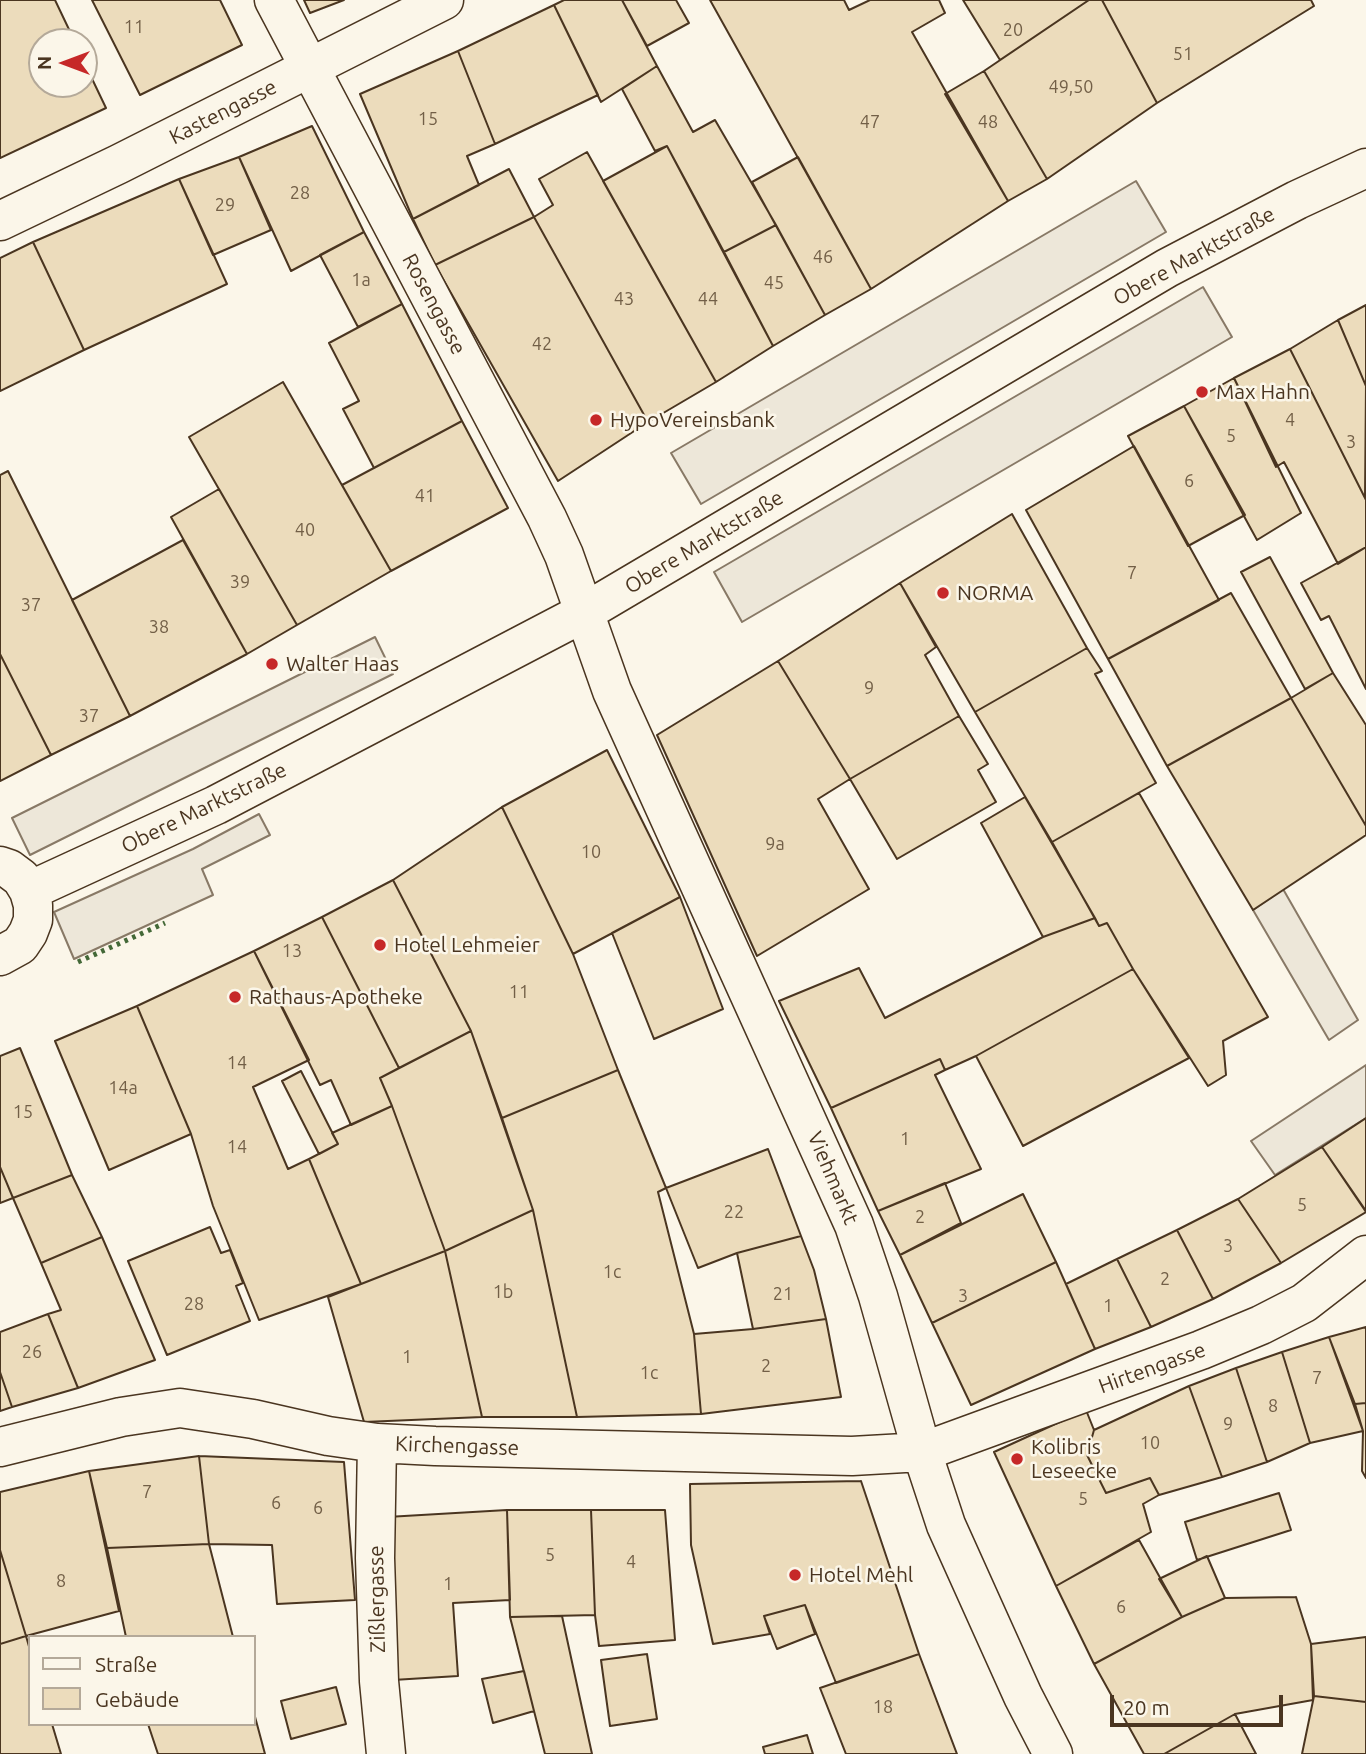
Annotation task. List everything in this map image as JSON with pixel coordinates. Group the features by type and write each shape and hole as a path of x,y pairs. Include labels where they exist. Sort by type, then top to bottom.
{"street":[{"name":"Rosengasse","path":"274,0 547,518 585,612"},
{"name":"Kastengasse","path":"0,221 444,0"},
{"name":"Obere Marktstraße","path":"29,891 228,799 585,612 1167,268 1297,200 1366,168"},
{"name":"Viehmarkt","path":"585,612 612,691 854,1225 893,1344 922,1451 946,1525 1023,1696 1053,1754"},
{"path":"0,866 21,878 33,905 29,933 20,946 0,956"},
{"name":"Hirtengasse","path":"922,1451 1188,1355 1261,1325 1304,1303 1366,1255"},
{"name":"Kirchengasse","path":"0,1447 121,1417 180,1408 377,1443 852,1456 922,1451"},
{"name":"Zißlergasse","path":"377,1443 376,1599 379,1681 386,1754"}],"shaded area":[{"path":"1136,181 1166,232 701,504 671,453"},
{"path":"1203,287 1232,337 742,622 714,572"},
{"path":"375,637 393,674 30,855 12,818"},
{"path":"259,814 270,835 202,869 213,895 74,959 54,912 193,849"},
{"path":"1283,889 1358,1020 1329,1040 1253,910"},
{"path":"1366,1065 1366,1118 1275,1175 1251,1141"}],"building":[{"path":"0,0 55,0 68,28 28,28 28,98 98,98 98,91 106,108 0,158"},
{"path":"92,0 220,0 242,45 140,95"},
{"path":"304,0 344,0 310,13"},
{"path":"564,0 622,0 657,66 601,102 554,5"},
{"path":"622,0 676,0 689,23 647,46"},
{"path":"710,0 844,0 849,10 870,0 939,0 945,13 912,32 1008,201 871,289"},
{"path":"963,0 1089,0 1000,60"},
{"path":"1089,0 1102,0 1157,103 1047,179 984,71"},
{"path":"1102,0 1311,0 1314,6 1157,103"},
{"path":"554,5 598,95 495,144 458,51"},
{"path":"458,51 495,144 467,156 479,185 413,219 360,94"},
{"path":"657,66 693,132 715,120 776,225 724,252 667,146 655,151 622,89"},
{"path":"984,71 1047,179 1008,201 945,94"},
{"path":"312,126 364,232 291,271 239,157"},
{"path":"667,146 773,346 716,382 603,181"},
{"path":"587,152 716,382 648,422 534,217 553,205 539,179"},
{"path":"239,157 271,230 213,255 179,179"},
{"path":"798,157 871,289 825,315 752,182"},
{"path":"509,169 534,217 435,265 413,219"},
{"path":"179,179 227,284 84,350 33,242"},
{"path":"534,217 648,422 558,481 435,265"},
{"path":"776,225 825,315 773,346 724,252"},
{"path":"364,232 402,304 358,327 320,255"},
{"path":"33,242 84,350 0,391 0,258"},
{"path":"402,304 462,421 374,468 343,409 359,401 329,343"},
{"path":"1366,305 1366,386 1338,320"},
{"path":"1338,320 1366,386 1365,498 1290,349"},
{"path":"1290,349 1366,500 1366,547 1338,564 1284,462 1276,467 1234,378"},
{"path":"1234,378 1301,513 1257,540 1184,406"},
{"path":"283,382 391,571 297,625 189,437"},
{"path":"1184,406 1245,515 1188,546 1128,436"},
{"path":"462,421 508,508 391,571 342,485"},
{"path":"1134,446 1219,600 1108,659 1026,510"},
{"path":"8,471 130,716 51,755 0,654 0,475"},
{"path":"219,489 297,625 247,654 171,517"},
{"path":"1012,514 1087,648 975,712 900,583"},
{"path":"183,540 247,654 130,716 72,600"},
{"path":"1366,547 1366,689 1329,616 1321,620 1301,583"},
{"path":"1270,557 1333,673 1305,689 1241,572"},
{"path":"900,583 936,647 925,655 959,716 850,779 778,661"},
{"path":"1231,593 1291,698 1167,766 1108,659"},
{"path":"1087,648 1102,671 1095,674 1156,783 1052,842 975,712"},
{"path":"0,654 51,755 0,781"},
{"path":"778,661 850,779 818,799 869,889 757,956 657,735"},
{"path":"1333,673 1366,725 1366,826 1291,698"},
{"path":"1291,698 1366,826 1366,835 1253,910 1167,766"},
{"path":"959,716 988,764 978,770 996,802 897,859 850,779"},
{"path":"607,750 680,897 573,954 502,807"},
{"path":"1139,793 1268,1017 1223,1041 1226,1075 1208,1086 1133,969 1107,923 1099,926 1052,842"},
{"path":"1025,797 1095,918 1043,937 981,823"},
{"path":"502,807 573,954 618,1070 502,1118 471,1031 393,880"},
{"path":"393,880 471,1031 399,1068 322,917"},
{"path":"680,897 723,1009 654,1039 612,933"},
{"path":"322,917 399,1068 380,1078 392,1106 351,1125 331,1080 320,1085 254,951"},
{"path":"1095,918 1099,926 1107,923 1133,969 976,1056 945,1070 940,1059 831,1108 779,1001 859,968 885,1018 1043,937"},
{"path":"254,951 309,1060 253,1087 288,1169 309,1159 361,1284 259,1320 213,1206 191,1134 137,1006"},
{"path":"1133,969 1189,1058 1023,1146 976,1056"},
{"path":"137,1006 191,1134 109,1170 55,1041"},
{"path":"471,1031 533,1210 445,1251 380,1078"},
{"path":"20,1048 72,1175 13,1198 0,1167 0,1056"},
{"path":"940,1059 945,1070 935,1075 981,1169 878,1211 831,1108"},
{"path":"618,1070 666,1188 658,1192 694,1334 701,1414 577,1417 533,1210 502,1118"},
{"path":"301,1071 338,1144 319,1154 282,1081"},
{"path":"392,1106 445,1251 361,1284 309,1159 338,1144 332,1133"},
{"path":"1366,1118 1366,1211 1322,1147"},
{"path":"1322,1147 1366,1212 1281,1263 1238,1199"},
{"path":"768,1149 801,1236 737,1253 698,1268 666,1188"},
{"path":"0,1167 13,1198 0,1203"},
{"path":"72,1175 102,1237 41,1263 13,1198"},
{"path":"945,1183 961,1223 900,1255 878,1211"},
{"path":"1023,1194 1056,1262 932,1323 900,1255"},
{"path":"1238,1199 1281,1263 1213,1299 1177,1230"},
{"path":"533,1210 577,1417 482,1417 445,1251"},
{"path":"210,1227 221,1253 230,1250 243,1283 236,1286 250,1321 167,1355 128,1261"},
{"path":"1177,1230 1213,1299 1151,1327 1117,1259"},
{"path":"801,1236 814,1270 826,1319 753,1329 737,1253"},
{"path":"102,1237 155,1360 78,1388 48,1314 61,1310 41,1263"},
{"path":"445,1251 482,1417 364,1422 328,1297"},
{"path":"1117,1259 1151,1327 1095,1349 1066,1284"},
{"path":"1056,1262 1095,1349 971,1405 932,1323"},
{"path":"48,1314 78,1388 12,1407 0,1372 0,1332"},
{"path":"826,1319 841,1397 701,1414 694,1334"},
{"path":"1366,1327 1366,1403 1355,1404 1329,1337"},
{"path":"1329,1337 1363,1431 1310,1443 1282,1352"},
{"path":"1282,1352 1310,1443 1267,1462 1236,1368"},
{"path":"1236,1368 1267,1462 1222,1477 1189,1386"},
{"path":"0,1372 12,1407 0,1411"},
{"path":"1189,1386 1222,1477 1159,1495 1150,1478 1106,1493 1087,1455 1094,1430"},
{"path":"1366,1403 1366,1478 1362,1471 1363,1431 1355,1404"},
{"path":"1086,1410 1094,1430 1087,1455 1106,1493 1150,1478 1159,1495 1143,1504 1151,1532 1056,1586 994,1452"},
{"path":"199,1456 344,1462 355,1600 277,1604 272,1545 209,1544"},
{"path":"199,1456 209,1544 107,1548 89,1471"},
{"path":"89,1471 119,1611 26,1636 0,1550 0,1492"},
{"name":"Hotel Mehl","path":"861,1481 919,1654 836,1683 805,1605 764,1616 770,1634 713,1644 691,1545 690,1484"},
{"path":"1279,1493 1291,1530 1197,1560 1185,1522"},
{"path":"507,1510 591,1510 595,1615 510,1617"},
{"path":"507,1510 510,1600 453,1603 458,1676 393,1680 387,1517"},
{"path":"591,1510 665,1510 675,1640 599,1646 595,1615"},
{"path":"1139,1540 1182,1617 1094,1664 1056,1586"},
{"path":"209,1544 232,1635 126,1635 107,1548"},
{"path":"0,1550 26,1636 0,1644"},
{"path":"1207,1556 1225,1598 1182,1617 1159,1579"},
{"path":"1296,1597 1311,1644 1313,1700 1235,1714 1164,1754 1144,1754 1094,1664 1182,1617 1225,1598"},
{"path":"805,1605 815,1634 777,1649 764,1616"},
{"path":"562,1616 592,1754 545,1754 510,1617"},
{"path":"26,1636 28,1726 53,1726 61,1754 0,1754 0,1644"},
{"path":"1366,1637 1366,1702 1314,1696 1311,1644"},
{"path":"647,1654 657,1719 610,1726 601,1660"},
{"path":"919,1654 957,1754 846,1754 820,1688"},
{"path":"524,1671 534,1711 493,1723 482,1679"},
{"path":"336,1687 346,1724 291,1739 281,1701"},
{"path":"1314,1696 1366,1702 1366,1754 1302,1754"},
{"path":"1235,1714 1256,1754 1164,1754"},
{"path":"256,1720 265,1754 158,1754 149,1726 256,1726"},
{"path":"807,1735 813,1754 765,1754 763,1747"}],"hedge":[{"path":"78,962 165,923"}],"place":[{"name":"Max Hahn","path":"1202,392"},
{"name":"HypoVereinsbank","path":"596,420"},
{"name":"NORMA","path":"943,593"},
{"name":"Walter Haas","path":"272,664"},
{"name":"Hotel Lehmeier","path":"380,945"},
{"name":"Rathaus-Apotheke","path":"235,997"},
{"name":"Kolibris Leseecke","path":"1017,1459"},
{"name":"Hotel Mehl","path":"795,1575"}]}
